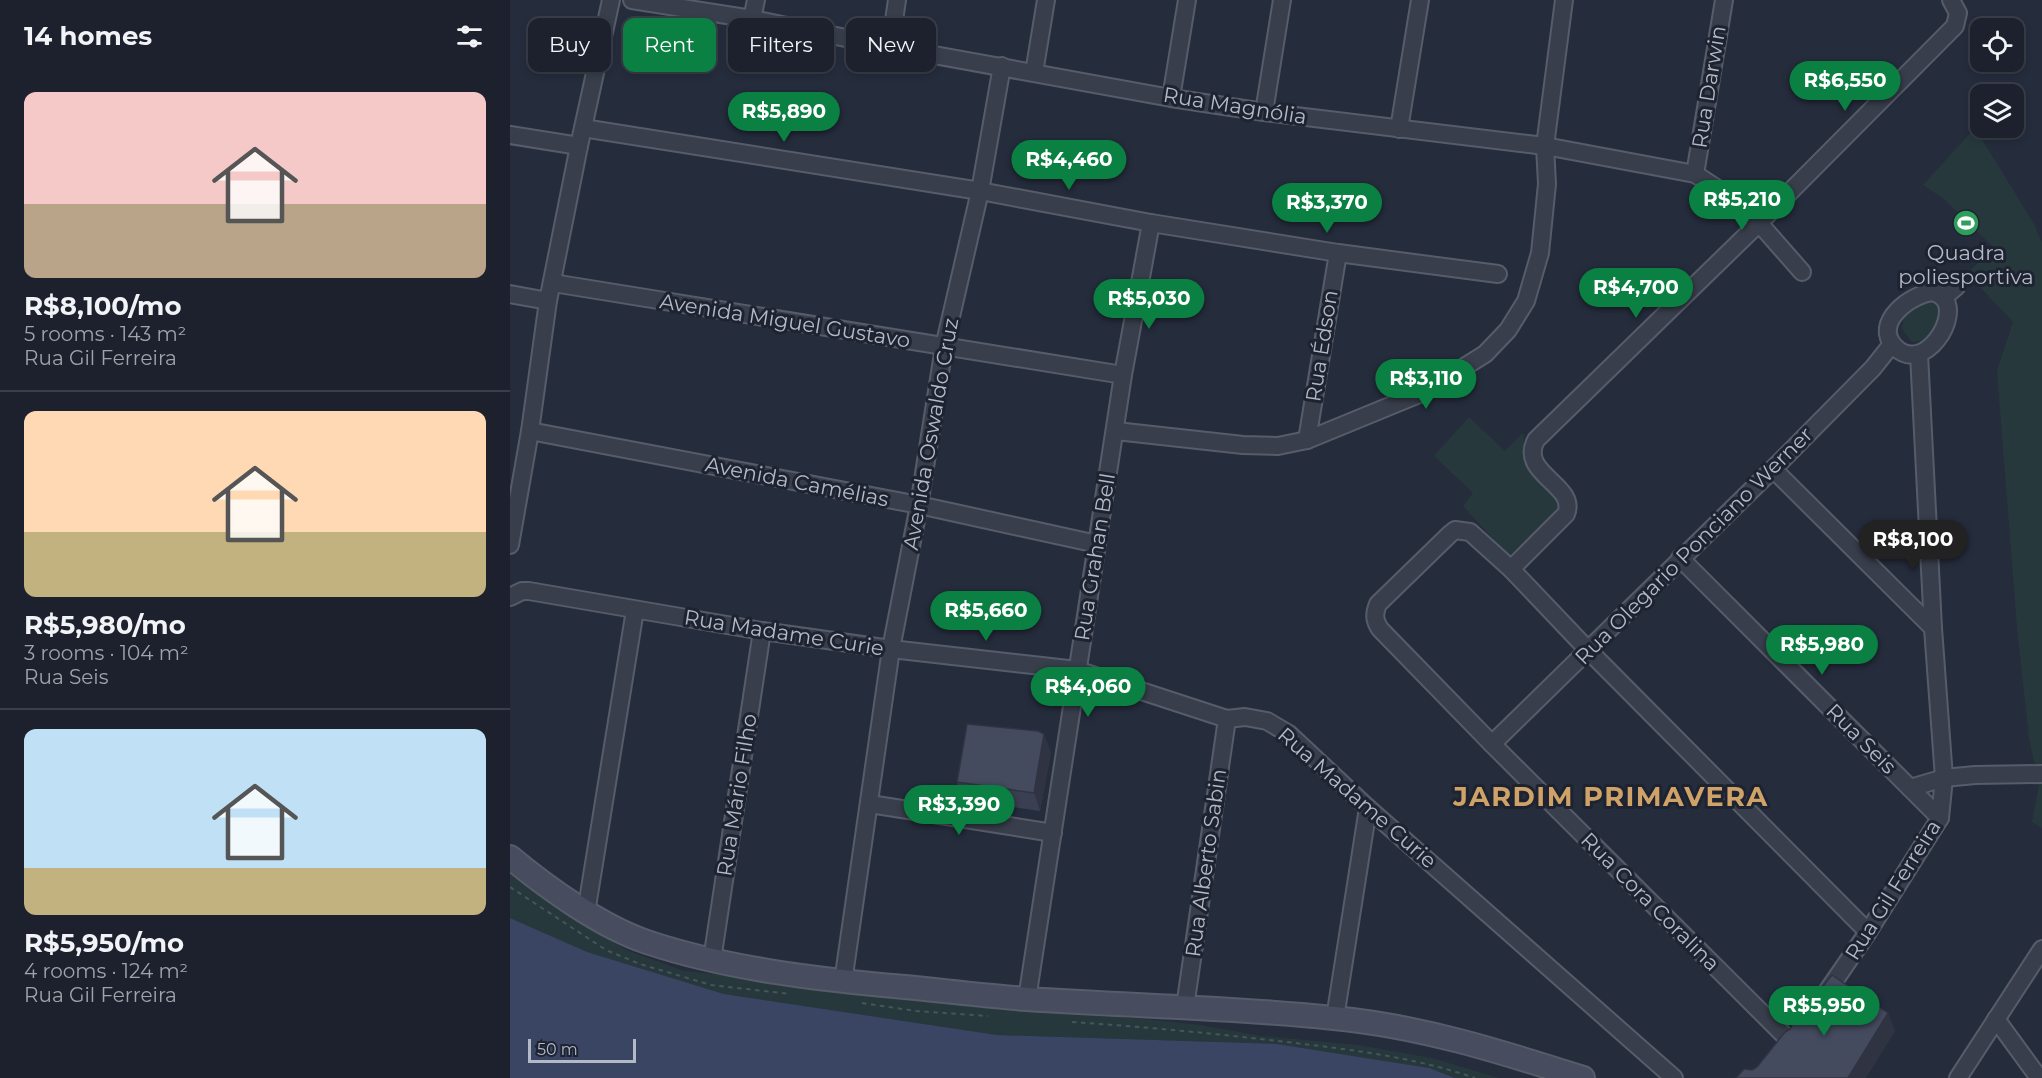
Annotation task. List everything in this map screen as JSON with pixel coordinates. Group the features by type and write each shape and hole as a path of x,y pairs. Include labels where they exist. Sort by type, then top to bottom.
{"main road":[{"path":"510,857 586,913 645,941 712,960 843,981 1027,999 1185,1007 1335,1018 1397,1026 1497,1050 1583,1078"}],"street":[{"path":"510,545 518,453 530,431 548,301 611,0"},
{"name":"Rua Magnólia","path":"632,0 746,18"},
{"path":"752,18 756,0"},
{"path":"894,18 897,0"},
{"path":"1034,72 1046,0"},
{"path":"1171,98 1187,0"},
{"path":"1264,112 1282,0"},
{"path":"1399,129 1420,0"},
{"path":"1116,431 1243,445 1278,446 1307,440 1424,392 1485,354 1508,330 1526,301 1540,253 1547,184 1545,147 1564,0"},
{"name":"Rua Darwin","path":"1695,174 1724,0"},
{"path":"1868,932 1588,650 1511,569 1566,514 1569,507 1568,499 1536,464 1532,455 1536,440 1759,223 1955,26 1958,13 1951,0"},
{"name":"Rua Magnólia","path":"936,55 1171,98 1264,112 1545,147 1695,174 1724,193 1759,223 1802,272"},
{"name":"Avenida Oswaldo Cruz","path":"843,981 891,649 919,505 944,347 980,192 1002,66"},
{"path":"583,128 980,192 1151,224 1338,253 1498,274"},
{"path":"510,135 579,146"},
{"name":"Rua Grahan Bell","path":"1027,999 1123,375 1151,224"},
{"name":"Rua Édson","path":"1307,440 1338,253"},
{"name":"Avenida Miguel Gustavo","path":"553,283 1123,375"},
{"path":"1950,292 1949,312 1944,329 1933,345 1919,354 1904,353 1892,344 1888,328 1895,312 1925,293 1950,292"},
{"path":"510,294 548,301"},
{"name":"Rua Olegario Ponciano Werner","path":"1492,744 1773,469 1873,368 1892,344"},
{"name":"Rua Gil Ferreira","path":"1815,1007 1868,932 1940,819 1944,778 1933,628 1919,354"},
{"name":"Avenida Camélias","path":"530,431 919,505 1097,544"},
{"path":"1773,469 1933,628"},
{"name":"Rua Cora Coralina","path":"1511,569 1470,532 1455,530 1378,604 1375,621 1380,629 1492,744 1789,1040"},
{"name":"Rua Seis","path":"1680,558 1940,819"},
{"name":"Rua Madame Curie","path":"510,597 522,591 529,591 762,631 891,649 1077,670 1227,718 1245,717 1267,721 1289,734 1368,808 1674,1078"},
{"path":"586,913 635,610"},
{"name":"Rua Mário Filho","path":"712,960 762,631"},
{"name":"Rua Alberto Sabin","path":"1185,1007 1227,718"},
{"name":"Rua Gil Ferreira","path":"1910,788 1944,778 2042,774"},
{"path":"870,804 1053,833"},
{"path":"1335,1018 1368,808"},
{"path":"1958,1078 2042,949"},
{"path":"1995,1019 2039,1078"},
{"path":"1775,1055 1802,1023"}],"shaded area":[{"path":"1970,133 1970,138 1981,138 2034,224 2042,243 2042,828 2032,822 2039,785 2029,738 2017,627 1997,371 2013,322 1968,273 1993,247 1944,199 1923,185"},
{"path":"1928,296 1939,302 1943,313 1926,340 1912,342 1902,329 1905,309"},
{"path":"1469,417 1505,451 1523,433 1527,461 1558,501 1560,508 1509,556 1463,506 1473,493 1434,456"},
{"path":"510,872 580,923 626,950 684,971 1201,1025 1261,1036 1359,1045 1432,1058 1499,1078 1455,1078 1428,1068 1277,1044 997,1035 724,994 586,952 510,918"}],"water":[{"path":"510,918 587,952 724,994 997,1035 1277,1044 1429,1068 1455,1078 510,1078"}],"building":[{"path":"967,724 1038,731 1044,734 1034,793 957,782"},
{"path":"1832,975 1888,1013 1848,1078 1736,1078 1744,1069 1752,1070 1757,1067"}],"place":[{"name":"Quadra poliesportiva","path":"1966,223"}],"district":[{"name":"JARDIM PRIMAVERA","path":"1611,797"}]}
